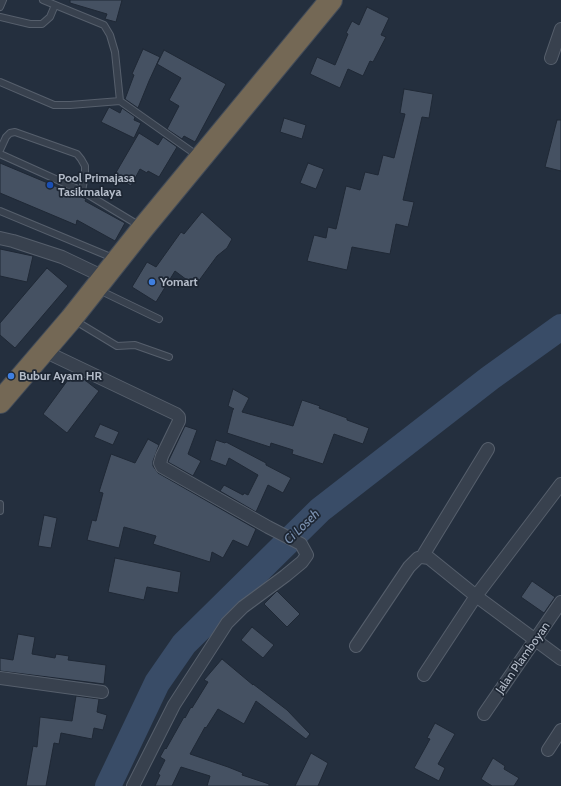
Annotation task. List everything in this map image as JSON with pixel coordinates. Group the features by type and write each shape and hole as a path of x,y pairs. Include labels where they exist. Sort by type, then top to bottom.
{"highway":[{"path":"2,396 44,351 71,319 143,228 331,0"}],"street":[{"path":"551,58 561,29"},
{"path":"0,238 62,257 100,283"},
{"path":"44,351 176,414 179,417 179,421 162,456 160,463 162,467 301,544 307,555 302,562 278,582 243,607 227,623 174,705 133,786"},
{"path":"422,557 488,449"},
{"path":"424,675 476,596 561,484"},
{"path":"356,646 409,567 418,558 422,557 429,558 476,596 561,659"},
{"name":"Jalan Plamboyan","path":"484,714 561,602"},
{"path":"0,678 102,692"},
{"path":"548,750 561,730"}],"lane":[{"path":"0,7 3,0"},
{"path":"43,0 104,25 110,35 115,52 120,101"},
{"path":"0,17 30,24 42,24 50,17 55,5"},
{"path":"0,82 54,104 70,105 120,101 201,158"},
{"path":"0,150 10,133 15,132 77,154 86,166 82,190"},
{"path":"0,154 82,190 143,228"},
{"path":"0,211 117,260"},
{"path":"100,283 159,319"},
{"path":"71,319 117,346 135,345 169,357"},
{"path":"0,504 0,511"}],"building":[{"path":"70,0 122,0 116,22 105,19 107,14 70,3"},
{"path":"367,7 389,18 381,35 386,37 373,62 370,61 363,76 348,69 340,88 310,74 317,57 335,65 348,34 346,33 352,21 359,25"},
{"path":"143,49 160,57 138,108 125,99 134,75 132,74"},
{"path":"164,50 226,84 195,142 184,136 182,139 167,129 179,106 169,100 181,78 157,64"},
{"path":"404,89 433,94 429,118 422,117 403,200 414,202 408,227 396,224 390,254 352,247 347,270 307,261 314,235 326,238 328,227 336,229 346,186 360,190 365,172 378,175 383,155 394,158 405,114 400,113"},
{"path":"109,107 120,113 122,108 135,117 134,120 141,123 134,138 101,122"},
{"path":"284,118 306,125 302,139 280,132"},
{"path":"557,120 561,120 561,171 545,167"},
{"path":"139,133 158,145 163,137 177,147 159,177 148,171 147,173 140,169 131,186 114,176"},
{"path":"0,163 86,199 85,201 125,223 115,241 77,220 76,225 0,193"},
{"path":"308,163 324,169 316,189 300,183"},
{"path":"202,212 232,239 227,248 217,256 195,286 175,271 156,302 132,287 147,262 156,267 181,232 184,234"},
{"path":"0,249 33,256 27,282 0,276"},
{"path":"47,268 68,286 15,348 0,335 0,323"},
{"path":"73,373 81,377 99,391 67,433 43,414"},
{"path":"233,389 249,398 242,412 293,426 302,400 320,406 319,408 369,428 363,444 334,434 323,464 292,454 293,450 271,443 270,447 227,433 234,409 228,406"},
{"path":"100,424 119,432 113,445 94,437"},
{"path":"185,426 197,430 188,454 201,461 193,476 168,462"},
{"path":"148,439 159,445 153,461 153,466 158,473 256,529 248,547 233,540 223,558 212,552 210,562 153,544 156,536 124,527 119,548 87,540 92,520 96,521 103,493 99,492 111,454 135,463"},
{"path":"216,440 226,442 291,478 283,493 268,485 256,512 220,491 224,485 243,495 244,493 248,495 258,475 229,458 226,466 210,460"},
{"path":"44,515 57,518 51,548 38,546"},
{"path":"115,558 181,572 178,593 147,587 144,600 108,592"},
{"path":"532,581 555,597 544,613 521,597"},
{"path":"277,591 300,614 287,627 264,604"},
{"path":"252,627 274,645 263,658 241,640"},
{"path":"18,634 35,637 32,654 55,658 56,654 69,656 68,660 106,665 104,684 0,671 0,658 13,660"},
{"path":"222,659 253,685 287,710 310,734 306,739 256,701 244,724 218,709 206,728 205,727 190,754 243,773 242,775 269,784 269,786 207,786 210,776 181,767 172,786 155,786 160,775 158,774 165,760 160,757 184,717 185,718 191,707 192,708 208,682 204,680"},
{"path":"76,696 99,699 97,712 107,715 103,730 94,728 92,739 61,733 59,744 54,743 46,786 26,786 33,746 37,747 40,717 72,721"},
{"path":"435,723 455,734 438,764 445,768 439,781 414,768 430,739 427,738"},
{"path":"311,753 328,763 318,786 295,786"},
{"path":"493,758 505,766 504,769 519,778 514,786 492,786 481,779"}],"waterway":[{"name":"Ci Loseh","path":"108,786 157,683 184,644 320,510 490,378 561,327"}],"place":[{"name":"Pool Primajasa Tasikmalaya","path":"50,185"},
{"name":"Yomart","path":"152,282"},
{"name":"Bubur Ayam HR","path":"11,376"}]}
